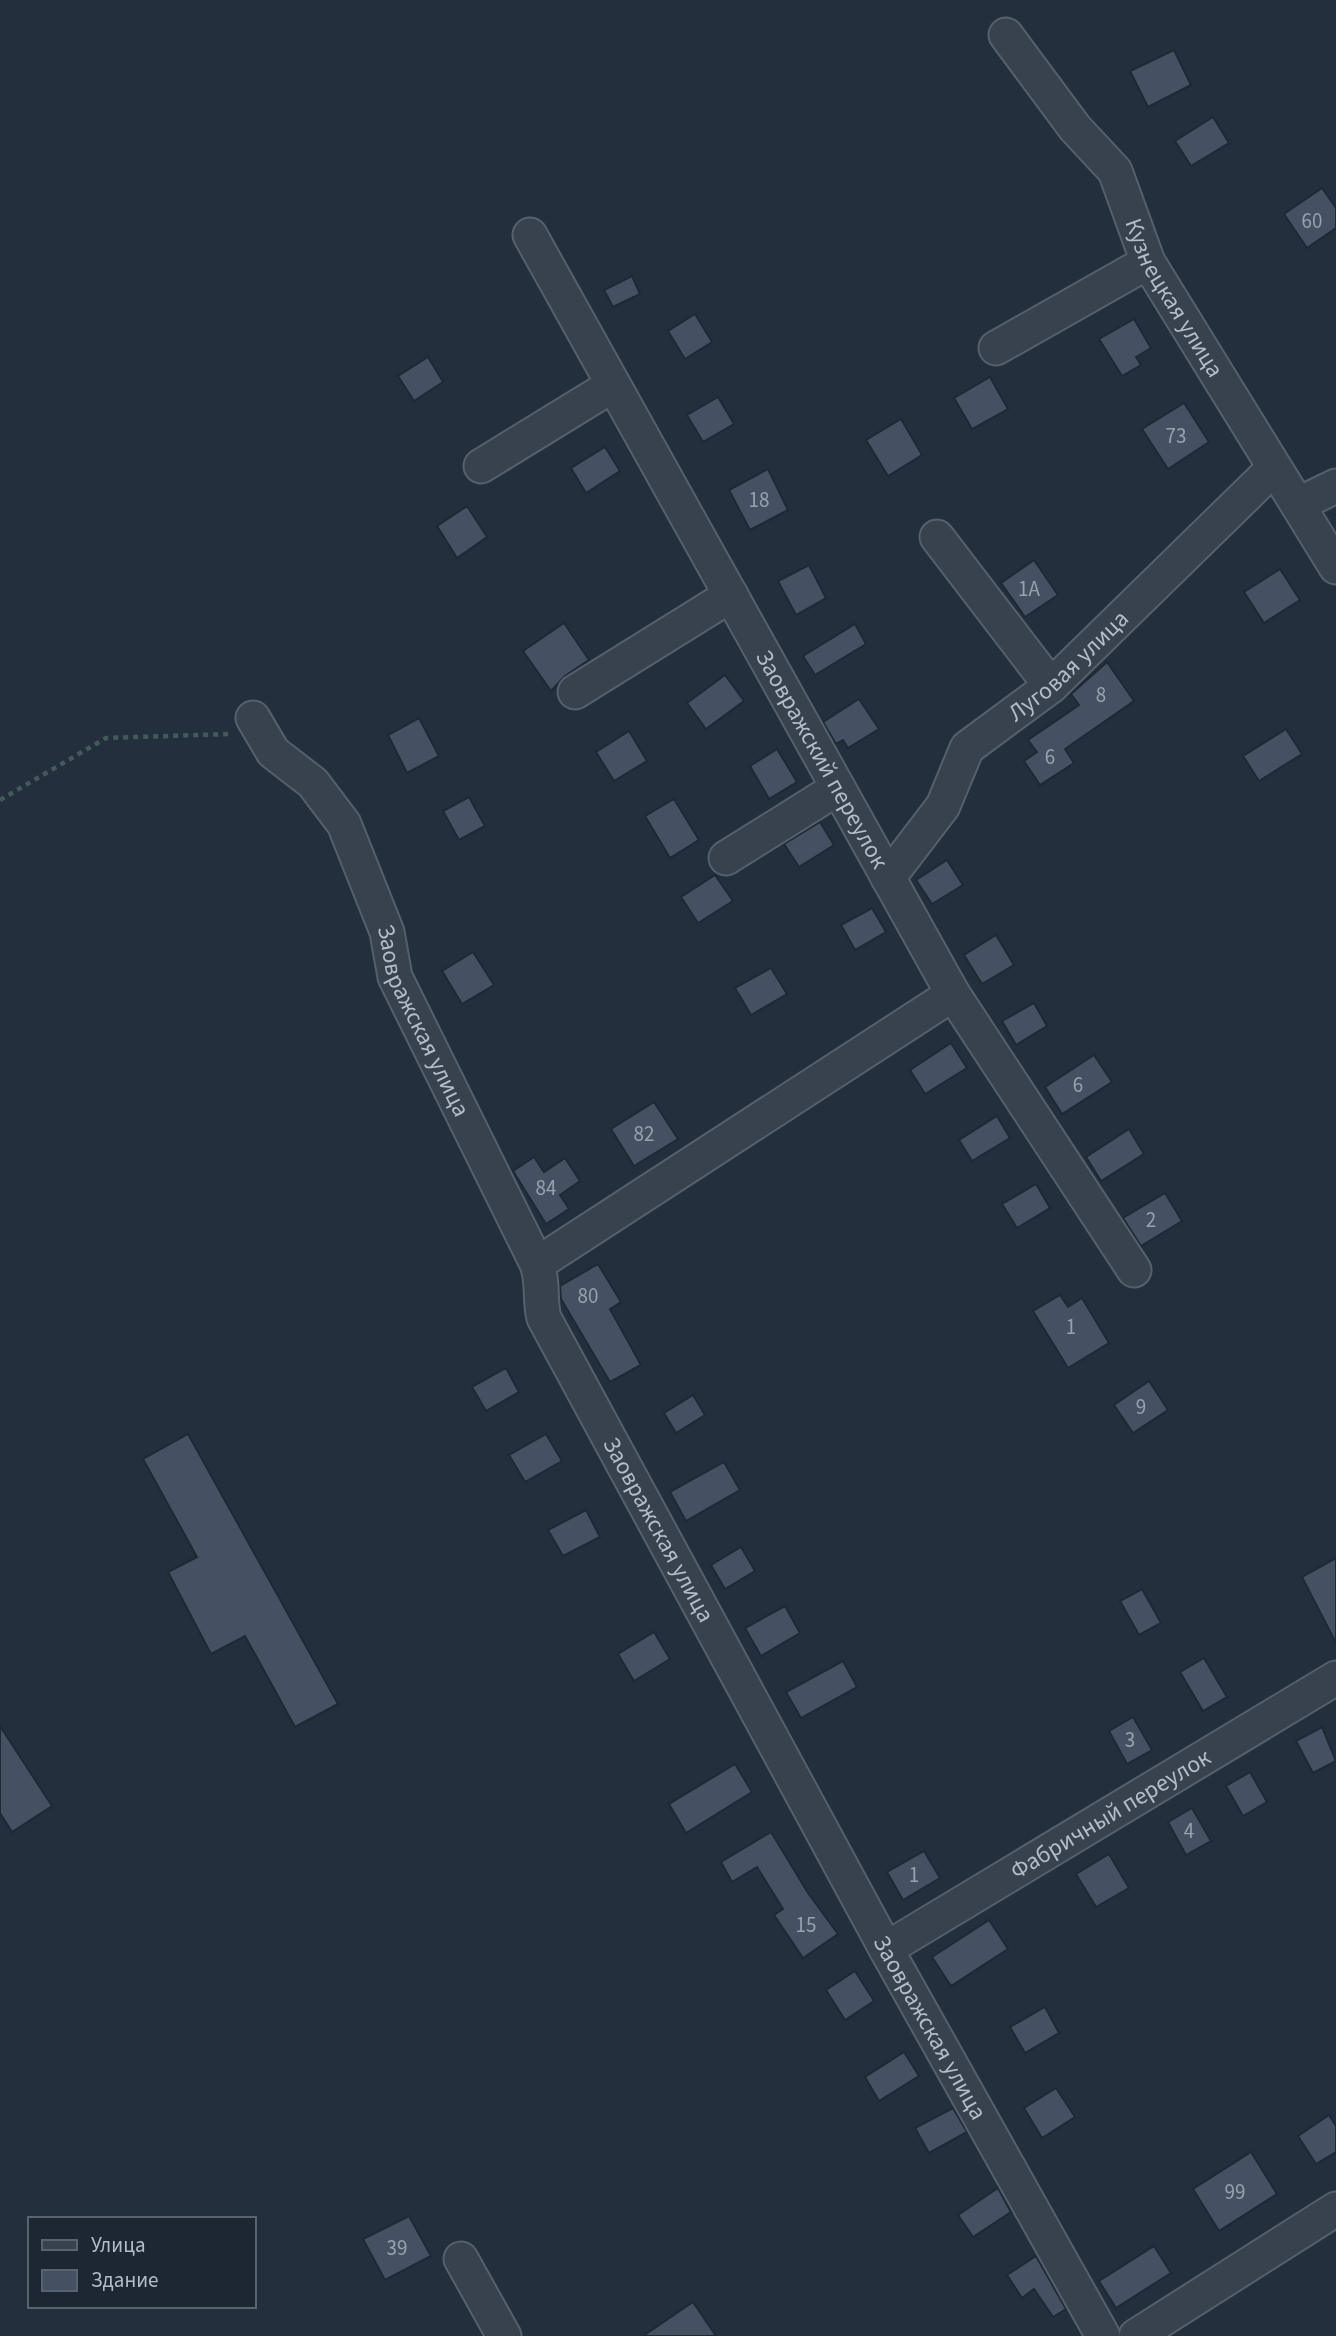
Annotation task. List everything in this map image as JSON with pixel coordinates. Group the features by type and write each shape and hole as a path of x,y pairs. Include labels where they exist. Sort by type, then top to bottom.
{"street":[{"name":"Кузнецкая улица","path":"1006,36 1075,128 1115,171 1148,261 1273,469 1299,504 1336,567"},
{"name":"Заовражский переулок","path":"530,235 953,994 1134,1270"},
{"path":"996,348 1148,261"},
{"path":"481,466 613,385"},
{"name":"Луговая улица","path":"888,878 943,806 967,748 1051,685 1273,469"},
{"path":"1299,504 1336,486"},
{"path":"937,537 1051,685"},
{"path":"575,692 731,595"},
{"name":"Заовражская улица","path":"253,718 273,752 313,783 344,824 387,932 395,977 537,1264 541,1275 540,1303 544,1318 886,1949 1103,2336"},
{"path":"726,858 838,788"},
{"path":"537,1264 953,994"},
{"name":"Фабричный переулок","path":"886,1949 1336,1678"},
{"path":"1136,2336 1336,2209"},
{"path":"461,2259 504,2336"}],"path":[{"path":"0,800 106,738 227,736 253,718"}],"building":[{"path":"1174,50 1191,85 1148,107 1130,71"},
{"path":"1213,117 1229,143 1191,166 1175,141"},
{"path":"1322,188 1336,208 1336,228 1307,248 1284,214"},
{"path":"632,276 640,294 613,307 604,290"},
{"path":"695,314 712,342 685,359 668,331"},
{"path":"1134,319 1151,348 1136,357 1141,365 1122,376 1099,339"},
{"path":"428,357 443,382 414,401 398,376"},
{"path":"990,377 1008,409 972,429 954,398"},
{"path":"718,397 734,424 703,442 687,415"},
{"path":"1184,403 1209,442 1168,469 1142,429"},
{"path":"901,419 922,455 888,476 866,440"},
{"path":"605,447 620,471 586,493 571,468"},
{"path":"768,469 788,510 750,530 729,490"},
{"path":"467,506 487,537 457,558 437,526"},
{"path":"1034,560 1058,595 1025,617 1001,583"},
{"path":"809,565 826,598 796,615 778,581"},
{"path":"1280,569 1300,600 1264,623 1244,592"},
{"path":"564,623 589,660 565,676 551,691 523,651"},
{"path":"855,624 866,644 815,675 803,656"},
{"path":"1107,662 1134,701 1065,749 1074,763 1040,785 1024,761 1037,752 1028,740 1079,705 1071,694"},
{"path":"725,675 744,701 706,729 687,703"},
{"path":"859,699 879,729 848,748 843,740 836,744 823,722"},
{"path":"419,718 439,756 407,773 388,735"},
{"path":"1286,729 1302,754 1259,781 1243,756"},
{"path":"629,731 647,761 614,781 596,752"},
{"path":"777,749 797,782 769,799 750,766"},
{"path":"469,797 485,826 459,840 443,811"},
{"path":"674,799 699,840 670,858 645,816"},
{"path":"820,822 834,845 799,867 784,844"},
{"path":"947,860 963,885 932,904 916,880"},
{"path":"715,875 733,901 698,923 681,897"},
{"path":"872,908 886,932 855,950 841,925"},
{"path":"996,935 1014,965 982,984 964,955"},
{"path":"473,952 494,985 462,1004 442,971"},
{"path":"771,968 787,994 751,1015 735,988"},
{"path":"1034,1003 1047,1026 1016,1045 1002,1021"},
{"path":"951,1043 967,1068 925,1094 910,1070"},
{"path":"1094,1055 1112,1082 1062,1114 1045,1087"},
{"path":"654,1102 678,1139 634,1166 611,1129"},
{"path":"997,1116 1010,1138 972,1161 959,1140"},
{"path":"1129,1129 1144,1154 1101,1181 1086,1157"},
{"path":"534,1157 544,1172 565,1158 580,1181 560,1195 569,1209 546,1224 513,1171"},
{"path":"1036,1184 1050,1208 1017,1228 1002,1204"},
{"path":"1165,1193 1182,1221 1141,1246 1123,1218"},
{"path":"598,1264 621,1302 610,1309 641,1365 610,1382 561,1299 560,1286"},
{"path":"1060,1295 1068,1307 1082,1298 1109,1343 1068,1368 1033,1311"},
{"path":"506,1368 519,1392 486,1411 472,1387"},
{"path":"1149,1381 1168,1410 1133,1433 1114,1405"},
{"path":"693,1395 705,1415 676,1433 664,1413"},
{"path":"188,1434 338,1704 295,1727 245,1636 211,1654 168,1572 197,1557 143,1459"},
{"path":"546,1434 562,1461 525,1482 509,1455"},
{"path":"724,1462 740,1490 686,1521 670,1492"},
{"path":"586,1510 600,1537 563,1556 548,1530"},
{"path":"741,1547 755,1571 725,1589 711,1565"},
{"path":"1336,1558 1336,1643 1302,1577"},
{"path":"1142,1589 1161,1623 1139,1635 1120,1601"},
{"path":"785,1606 800,1633 761,1656 745,1628"},
{"path":"654,1632 670,1659 634,1681 618,1654"},
{"path":"1204,1658 1227,1697 1203,1711 1180,1672"},
{"path":"843,1661 857,1687 801,1718 786,1692"},
{"path":"1133,1717 1152,1750 1127,1764 1109,1731"},
{"path":"0,1726 52,1806 12,1832 0,1813"},
{"path":"1322,1727 1336,1761 1313,1773 1296,1741"},
{"path":"735,1764 752,1792 686,1833 669,1804"},
{"path":"1250,1772 1267,1802 1243,1816 1226,1786"},
{"path":"1192,1808 1211,1841 1186,1855 1168,1822"},
{"path":"771,1832 808,1893 838,1934 803,1958 774,1915 783,1909 757,1867 732,1882 721,1862"},
{"path":"924,1851 940,1878 903,1900 887,1872"},
{"path":"1109,1854 1129,1888 1096,1907 1076,1874"},
{"path":"989,1920 1008,1949 951,1986 932,1957"},
{"path":"855,1971 874,2001 845,2020 826,1990"},
{"path":"1045,2007 1059,2033 1025,2053 1010,2027"},
{"path":"904,2052 919,2076 879,2101 865,2077"},
{"path":"1056,2088 1075,2117 1042,2138 1024,2108"},
{"path":"953,2108 967,2132 929,2153 915,2128"},
{"path":"1329,2115 1336,2126 1336,2152 1316,2164 1298,2136"},
{"path":"1251,2152 1277,2194 1219,2231 1193,2189"},
{"path":"998,2188 1011,2212 973,2237 958,2215"},
{"path":"409,2216 431,2256 385,2280 363,2239"},
{"path":"1154,2246 1171,2273 1116,2308 1099,2281"},
{"path":"1036,2256 1066,2309 1053,2317 1034,2289 1022,2298 1007,2275"},
{"path":"693,2302 716,2336 643,2336"}]}
